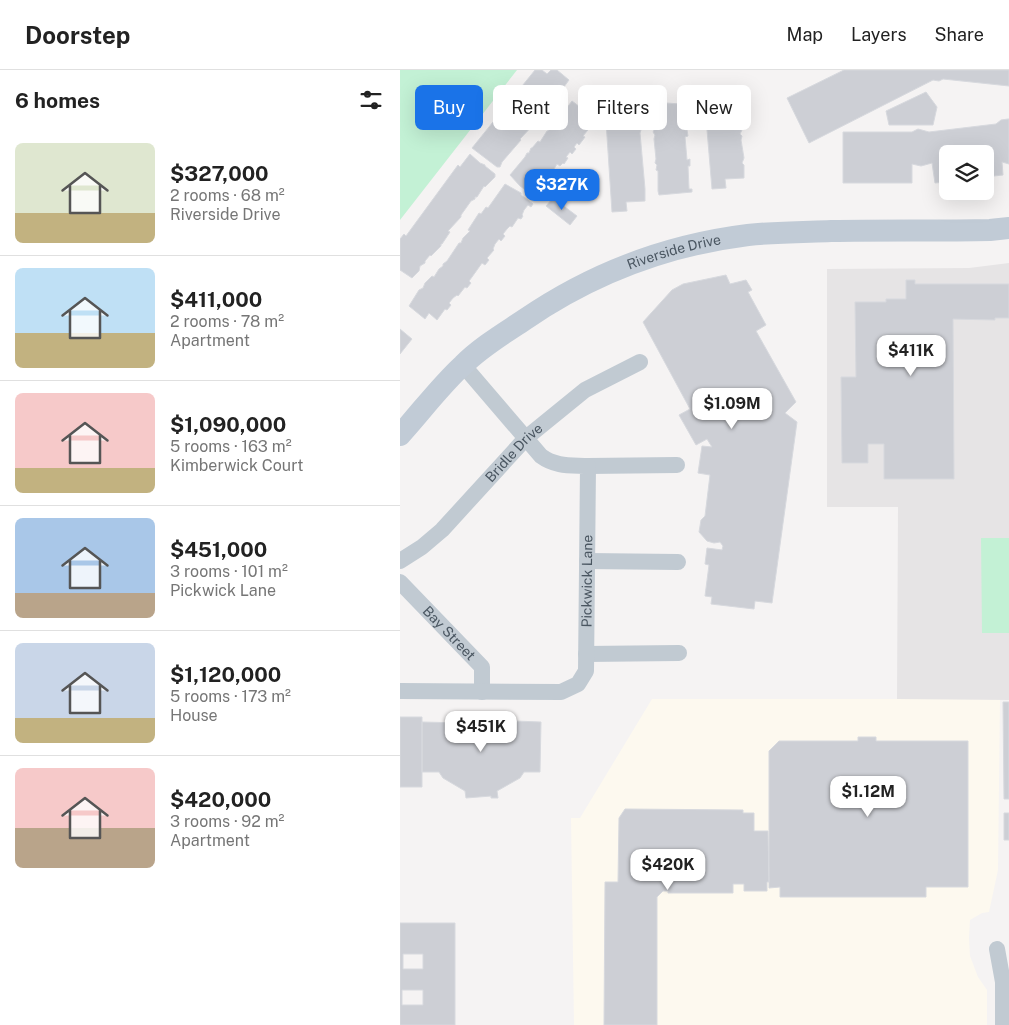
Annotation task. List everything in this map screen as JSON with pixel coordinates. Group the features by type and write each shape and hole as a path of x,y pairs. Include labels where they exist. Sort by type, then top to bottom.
{"main road":[{"name":"Riverside Drive","path":"400,435 463,365 486,345 576,287 631,263 669,250 708,241 768,234 838,231 990,230 1009,228"}],"street":[{"name":"Bridle Drive","path":"400,561 442,530 526,438 585,390 640,362"},
{"path":"463,365 542,456 550,462 561,465 588,466 678,465"},
{"name":"Pickwick Lane","path":"400,691 562,692 578,684 586,671 588,466"},
{"path":"587,561 678,562"},
{"name":"Bay Street","path":"400,582 482,667 482,692"},
{"path":"586,654 679,653"},
{"path":"997,949 1003,982 1003,1025"}],"shaded area":[{"path":"1009,263 1009,700 897,699 898,507 827,507 827,269 969,268"},
{"path":"652,699 1000,699 998,870 989,912 982,913 970,920 969,938 970,956 978,977 987,990 987,1025 574,1025 571,818 580,818"}],"green space":[{"path":"400,70 517,70 505,85 493,85 493,101 483,114 483,85 415,85 415,130 470,130 400,220"},
{"path":"981,538 1009,538 1009,633 982,633"}],"building":[{"path":"535,70 542,70 547,74 551,70 557,70 569,80 565,85 523,85"},
{"path":"844,70 1009,70 1009,86 943,79 939,81 933,80 809,143 787,98"},
{"path":"926,92 937,107 933,125 889,125 886,111"},
{"path":"572,101 578,106 578,130 588,130 579,145 577,143 574,147 576,149 572,154 570,152 566,157 568,158 564,164 560,166 557,164 554,169 556,171 552,175 550,173 535,192 538,194 535,197 520,186 510,175 531,148 538,141 540,142 547,131 568,130 568,106"},
{"path":"667,103 677,104 677,130 687,130 688,136 685,137 687,160 690,159 690,166 688,166 689,189 692,189 692,192 659,195 658,171 656,170 657,165 655,163 655,135 653,132 654,130 667,130"},
{"path":"1009,119 1009,164 1002,162 1003,175 994,176 994,145 939,145 939,183 935,183 932,163 921,166 912,164 912,183 843,183 843,132 912,132 918,129 929,132 996,124 1001,120"},
{"path":"493,122 493,130 528,130 500,167 497,167 472,148"},
{"path":"607,130 641,130 645,201 626,202 627,211 612,212"},
{"path":"707,130 742,130 740,134 742,136 744,158 742,163 744,165 744,178 725,179 726,188 712,189"},
{"path":"470,154 495,174 495,177 471,201 461,217 448,231 450,232 441,246 420,266 419,271 412,278 400,270 400,239 404,234 406,236 458,165 460,167"},
{"path":"505,184 521,193 533,204 531,207 528,205 521,219 518,218 512,227 510,226 507,229 501,241 499,239 495,244 494,250 487,258 489,260 485,265 482,263 469,281 471,283 458,296 453,298 447,310 445,309 437,320 429,313 425,319 409,306 419,290 423,288 432,276 434,277 459,243 461,243 470,231 468,230 479,213 481,214 486,207 488,208"},
{"path":"553,198 577,216 570,225 546,206"},
{"path":"726,275 730,284 746,280 752,290 748,292 766,325 756,331 796,402 785,413 797,422 772,603 755,601 754,609 711,604 712,597 705,596 709,565 705,564 707,548 722,550 723,546 720,542 707,541 699,532 701,520 705,516 710,475 698,473 702,446 712,447 707,439 696,445 679,415 690,409 643,322 672,290 683,284"},
{"path":"906,280 915,280 915,284 1009,284 1009,318 995,318 995,320 953,319 954,479 884,479 884,444 868,444 868,463 842,463 841,377 856,377 855,302 886,302 886,299 906,299"},
{"path":"400,329 412,339 400,354"},
{"path":"1003,702 1009,702 1009,799 1004,799"},
{"path":"400,717 422,717 422,787 400,787"},
{"path":"463,719 541,722 540,772 524,772 520,778 497,791 498,798 491,798 491,796 466,798 465,791 443,778 439,772 422,772 422,722 463,723"},
{"path":"858,737 876,737 876,741 968,741 968,887 926,887 926,897 780,897 780,887 769,888 769,751 779,741 858,741"},
{"path":"625,809 743,810 743,813 754,813 754,831 768,831 769,882 767,882 767,891 744,891 744,884 733,884 733,893 668,893 668,891 663,891 657,897 657,1025 604,1025 605,882 618,882 619,818"},
{"path":"1004,813 1009,813 1009,840 1004,840"},
{"path":"400,923 455,923 455,1025 400,1025","holes":["403,954 423,954 423,969 403,969","402,990 423,990 423,1005 402,1005"]}]}
